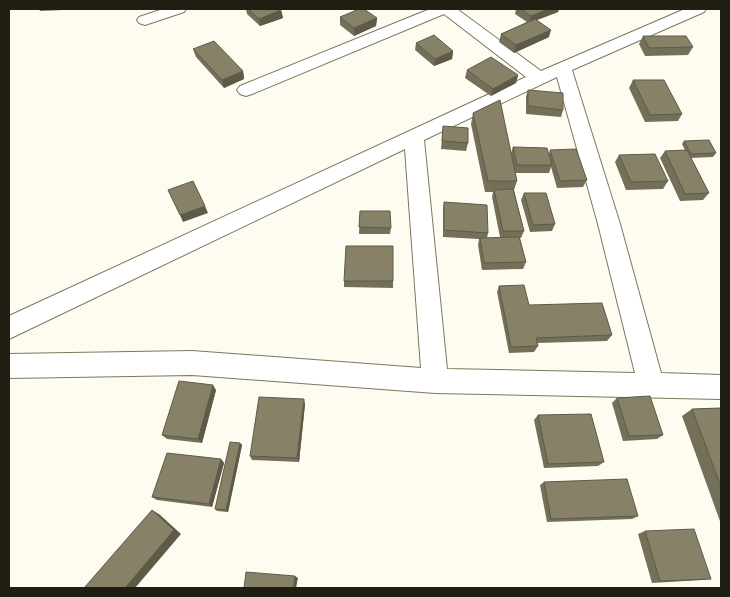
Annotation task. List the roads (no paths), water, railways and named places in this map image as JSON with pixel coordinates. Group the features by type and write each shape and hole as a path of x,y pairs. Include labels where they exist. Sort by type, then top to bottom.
{"street":[{"path":"145,20 178,9"},
{"path":"246,90 443,9"},
{"path":"447,9 539,78"},
{"path":"9,328 539,78 698,9"},
{"path":"563,68 609,224 651,386"},
{"path":"414,137 435,381"},
{"path":"9,366 192,363 435,381 721,387"}]}
